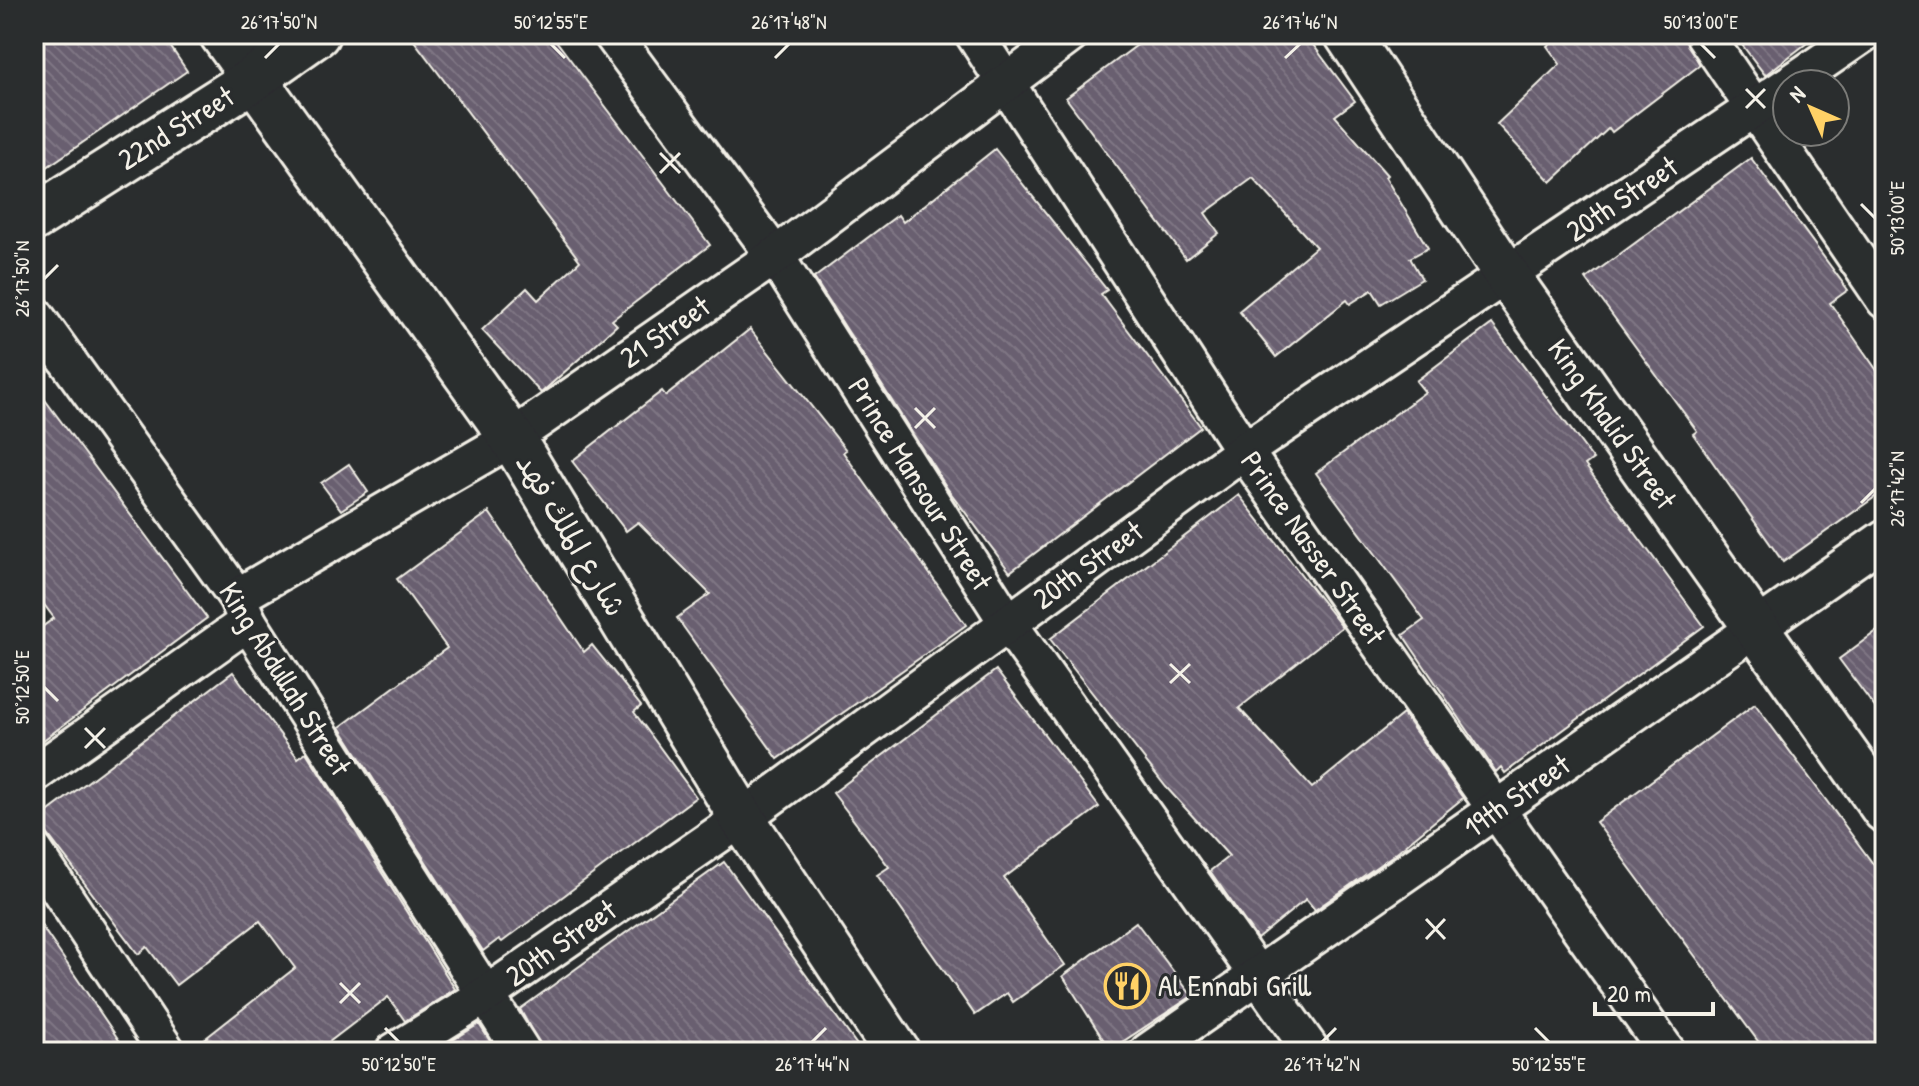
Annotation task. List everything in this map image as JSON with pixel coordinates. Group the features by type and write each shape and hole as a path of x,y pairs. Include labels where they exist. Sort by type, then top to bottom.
{"street":[{"name":"شارع الملك فهد","path":"222,34 512,438 742,818 897,1052"},
{"name":"22nd Street","path":"34,218 253,79 317,34"},
{"name":"Prince Mansour Street","path":"612,34 775,256 1008,623 1312,1052"},
{"name":"Prince Nasser Street","path":"974,34 1244,451 1667,1052"},
{"name":"21 Street","path":"34,774 242,610 512,438 775,256 1071,34"},
{"name":"King Khalid Street","path":"1347,34 1508,277 1885,810"},
{"path":"1704,34 1885,300"},
{"name":"20th Street","path":"1814,68 1863,34"},
{"name":"20th Street","path":"394,1052 484,996 742,818 1244,451 1508,277 1771,97"},
{"name":"King Abdullah Street","path":"34,314 242,610 522,1052"},
{"name":"19th Street","path":"1148,1052 1885,538"},
{"path":"34,851 167,1052"}],"building":[{"path":"34,34 162,34 187,71 34,176"},
{"path":"409,34 551,34 710,245 612,320 617,325 541,393 482,330 527,288 538,300 580,261"},
{"path":"1152,34 1305,34 1355,101 1335,116 1387,175 1385,177 1428,248 1410,258 1422,279 1381,304 1372,290 1350,304 1347,300 1276,357 1239,311 1316,247 1253,178 1205,213 1219,233 1186,259 1066,98"},
{"path":"1562,34 1683,34 1700,65 1612,132 1609,128 1551,182 1497,124 1560,64 1547,46"},
{"path":"1729,34 1819,34 1765,75 1736,37 1733,40"},
{"path":"995,149 1107,290 1101,294 1201,427 1010,572 947,488 814,278 898,215 903,222"},
{"path":"1751,158 1848,290 1830,303 1885,382 1885,490 1783,562 1693,434 1697,431 1586,279"},
{"path":"1492,324 1593,459 1585,465 1704,626 1505,773 1501,767 1496,772 1403,635 1424,620 1316,473 1425,392 1416,381"},
{"path":"750,329 846,450 843,452 966,625 778,759 677,618 710,594 638,522 626,531 572,461 662,391 666,396"},
{"path":"34,385 207,618 34,747 34,633 54,618 34,591"},
{"path":"349,464 368,492 341,510 321,483"},
{"path":"1239,495 1342,627 1239,708 1312,788 1403,714 1463,798 1392,856 1315,910 1306,899 1257,939 1210,871 1229,856 1166,787 1050,639"},
{"path":"489,512 584,652 592,645 641,706 634,712 696,797 502,942 499,939 483,951 340,727 447,648 397,579"},
{"path":"1885,625 1885,721 1839,659"},
{"path":"996,670 1099,807 1004,878 1065,965 1013,1002 1007,993 975,1015 877,875 889,867 833,793"},
{"path":"233,672 298,758 306,752 455,989 405,1021 388,997 316,1052 188,1052 295,968 260,921 176,985 147,947 138,954 37,820"},
{"path":"1755,704 1885,880 1885,1052 1766,1052 1596,822"},
{"path":"724,862 862,1052 543,1052 520,1009"},
{"path":"34,915 127,1052 34,1052"},
{"name":"Al Ennabi Grill","path":"1136,922 1192,996 1110,1050 1063,976"},
{"path":"479,1024 497,1052 434,1052"}],"place":[{"name":"Al Ennabi Grill","path":"1127,986"}]}
